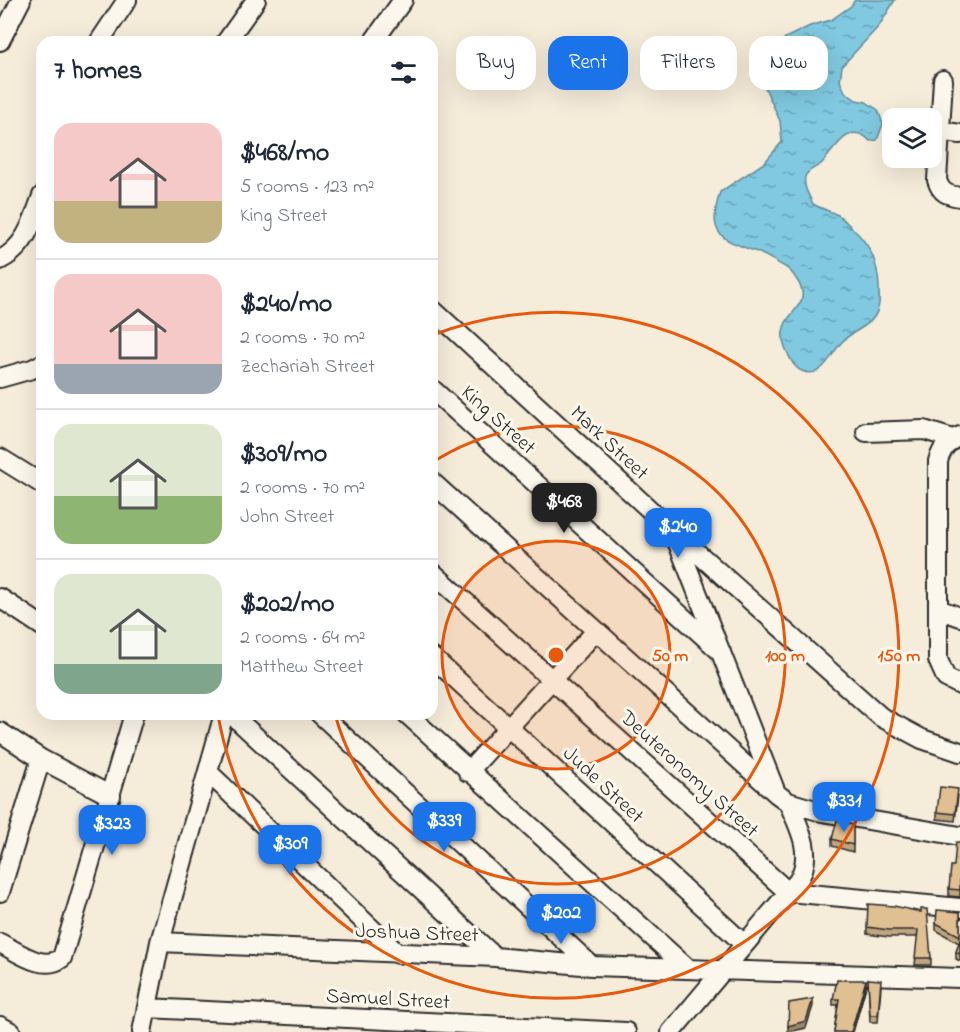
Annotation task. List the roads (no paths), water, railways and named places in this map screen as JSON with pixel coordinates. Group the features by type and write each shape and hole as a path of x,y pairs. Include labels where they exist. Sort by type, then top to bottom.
{"street":[{"path":"0,41 21,0"},
{"path":"103,36 127,0"},
{"path":"230,36 256,0"},
{"path":"377,36 403,0"},
{"path":"942,111 945,81"},
{"path":"942,131 960,134"},
{"path":"938,168 939,186 946,194 960,197"},
{"path":"0,260 20,246 36,213"},
{"name":"Mark Street","path":"438,315 674,532 881,717 922,739 960,752"},
{"path":"0,378 36,367"},
{"name":"King Street","path":"438,393 721,652"},
{"path":"866,432 924,430 957,437"},
{"path":"957,437 941,452 938,461 938,609 939,667 946,678 960,685"},
{"path":"0,458 36,480"},
{"path":"438,487 782,798 822,812 960,836"},
{"path":"671,1032 788,892 803,872 806,860 802,833 782,798 674,532"},
{"name":"Deuteronomy Street","path":"438,577 788,892"},
{"path":"0,598 36,622"},
{"path":"938,609 960,617"},
{"path":"468,772 596,631"},
{"name":"Jude Street","path":"438,662 744,944"},
{"path":"0,943 43,964 62,958 132,720"},
{"path":"142,1032 160,942 222,720"},
{"path":"238,720 495,957"},
{"path":"327,720 592,966"},
{"path":"413,720 688,969"},
{"path":"0,732 41,759 111,796"},
{"path":"0,892 41,759"},
{"path":"208,772 398,954"},
{"path":"788,892 960,908"},
{"name":"Joshua Street","path":"160,942 495,957 592,966 960,978"},
{"name":"Samuel Street","path":"147,1008 626,1032"},
{"path":"0,1026 10,1032"}],"water":[{"path":"855,0 895,0 879,26 842,66 840,81 845,92 878,110 882,127 877,140 870,141 856,133 844,138 821,164 808,172 805,184 813,204 840,216 858,233 868,247 877,269 879,302 878,310 871,321 846,338 821,369 809,373 800,370 794,364 783,338 788,319 801,302 801,289 797,280 787,268 764,255 726,239 716,226 716,206 720,192 764,163 782,142 780,121 766,90 828,90 828,36 789,36 810,26 831,20 851,6"}]}
